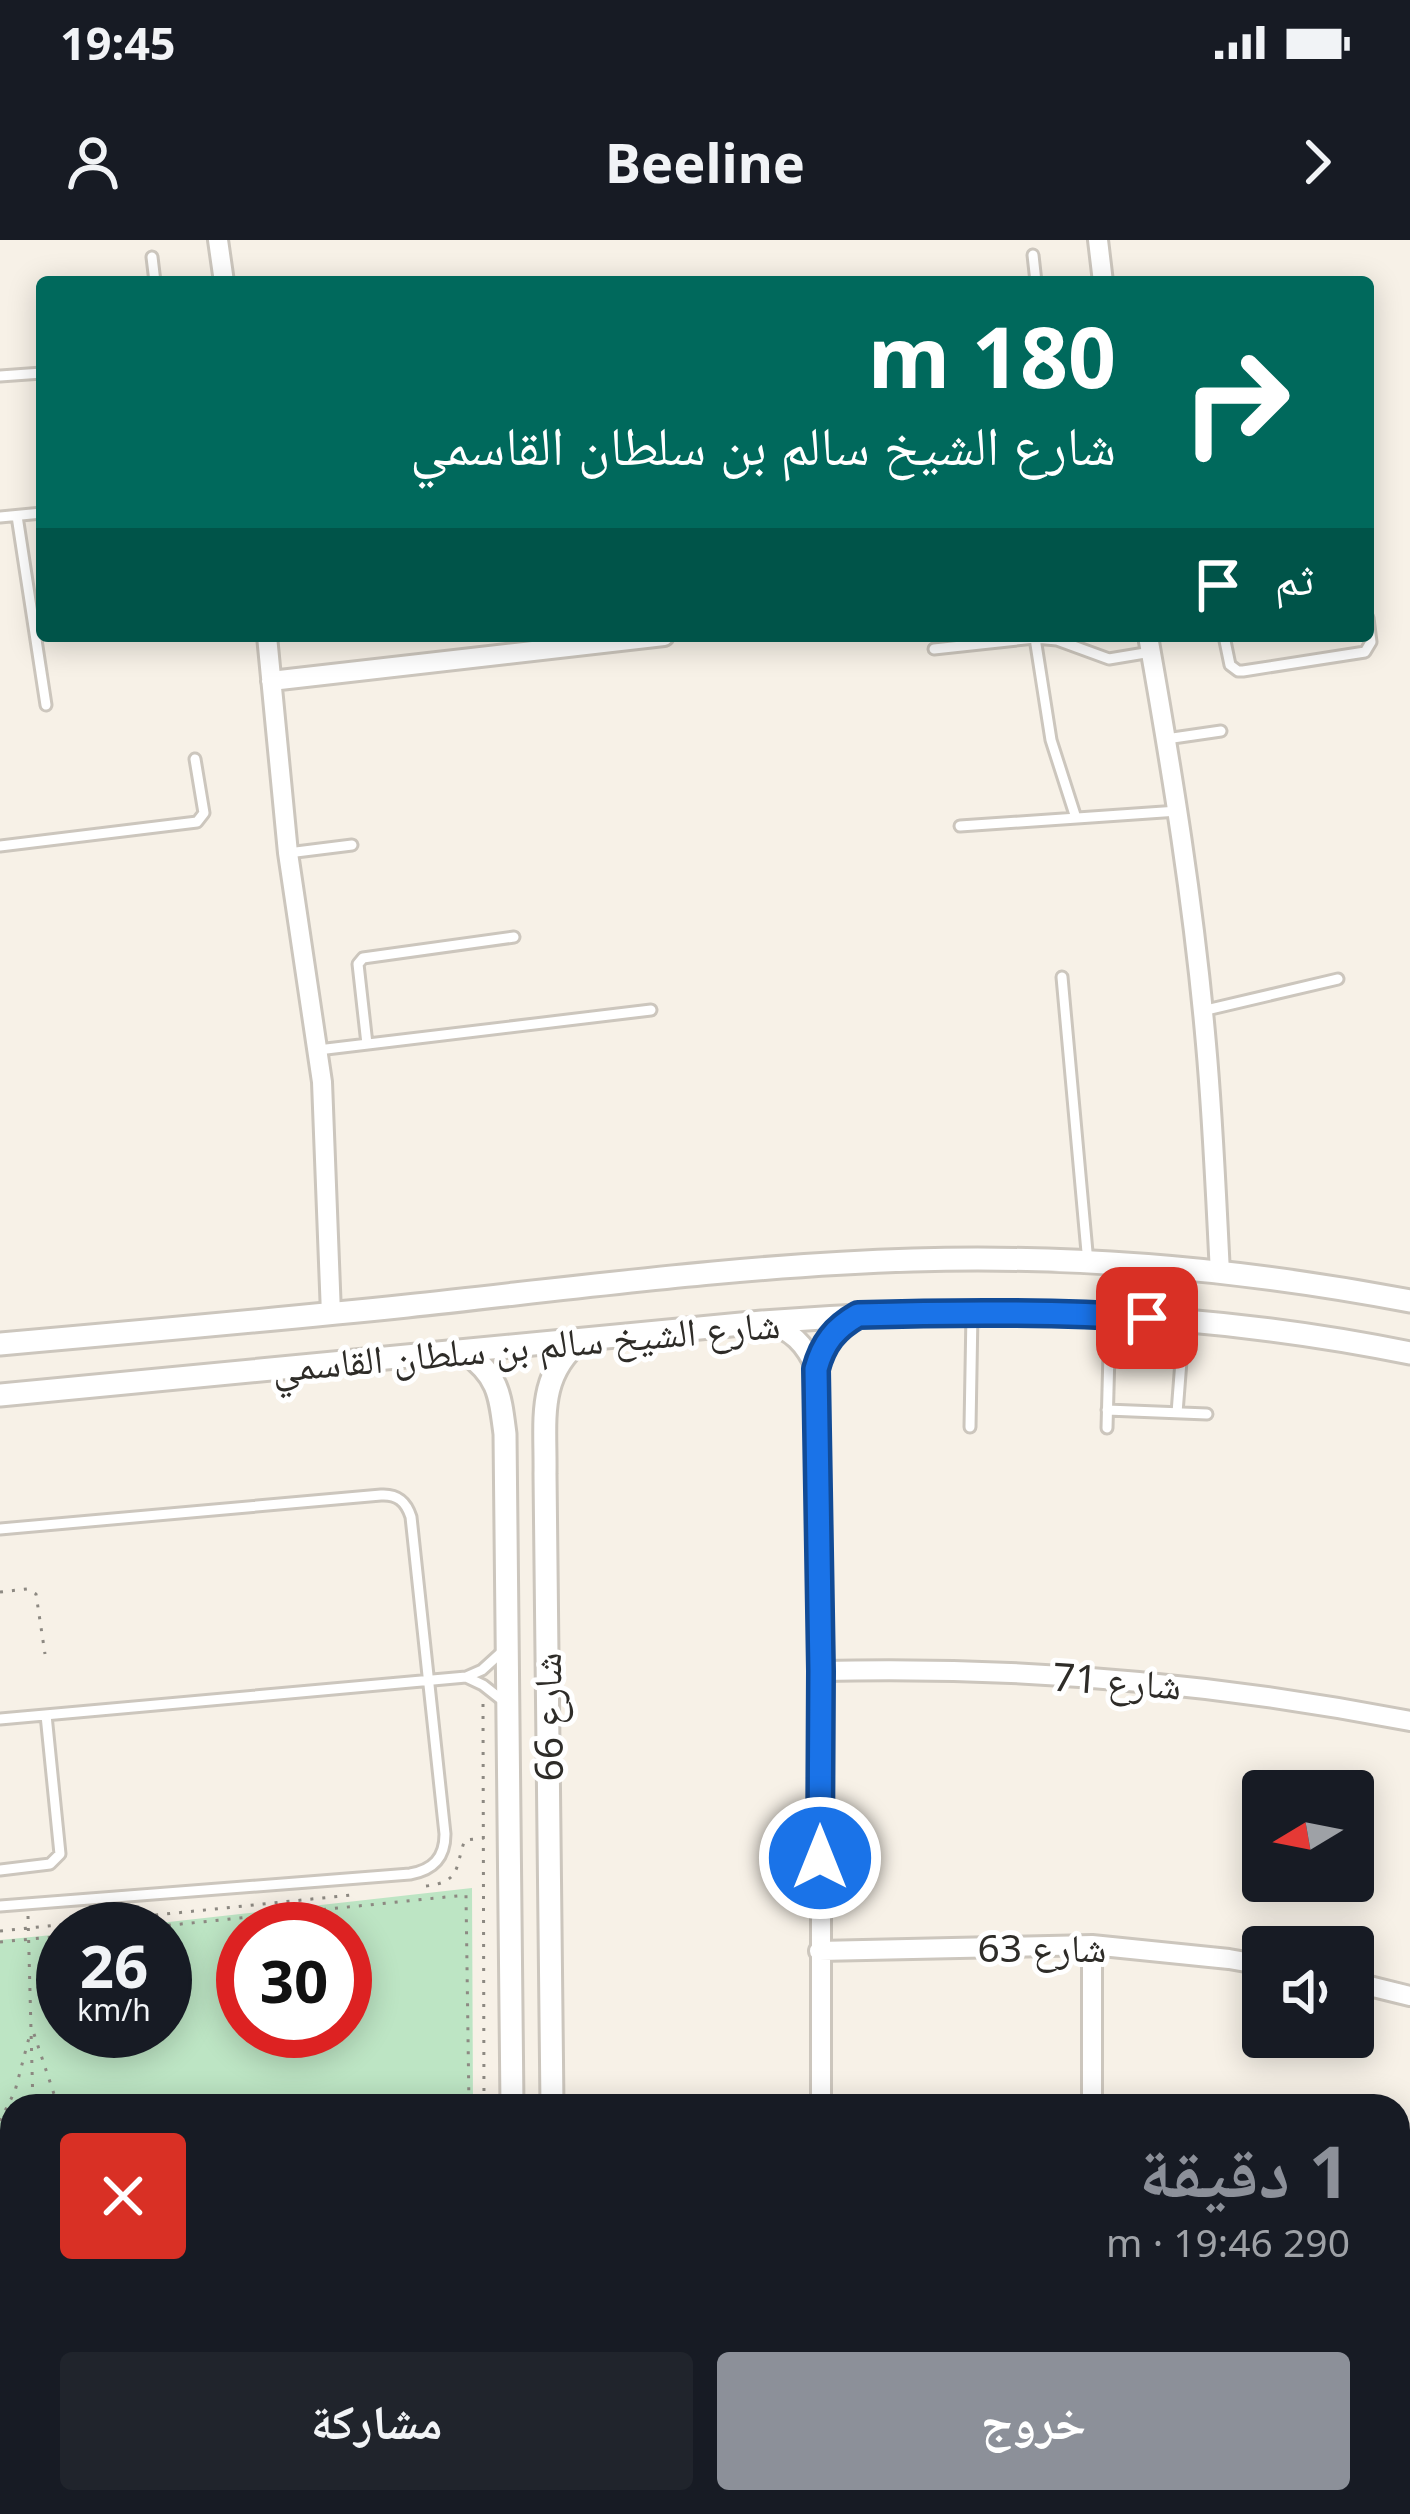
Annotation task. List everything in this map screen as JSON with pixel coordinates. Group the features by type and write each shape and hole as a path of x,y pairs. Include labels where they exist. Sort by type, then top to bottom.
{"street":[{"path":"218,240 223,276"},
{"path":"1098,240 1102,276"},
{"path":"268,642 288,854 318,1050 331,1314"},
{"path":"271,681 562,642"},
{"path":"1150,644 1178,811 1202,1011 1220,1273"},
{"name":"شارع الشيخ سالم بن سلطان القاسمي","path":"0,1344 816,1264 917,1260 1088,1263 1220,1273 1410,1301"},
{"name":"شارع الشيخ سالم بن سلطان القاسمي","path":"0,1395 762,1322 972,1311 1184,1320 1410,1353"},
{"path":"821,2094 816,1369 830,1336 858,1315"},
{"path":"762,1322 797,1337 816,1369"},
{"name":"شارع 66","path":"552,2094 547,1390 564,1353 581,1340"},
{"name":"شارع 66","path":"465,1352 497,1386 505,1434 512,2094"},
{"path":"505,1434 515,1422 532,1423 538,1429 545,1474"},
{"name":"شارع 71","path":"821,1671 914,1669 1180,1685 1410,1721"},
{"path":"1092,1945 1092,2094"},
{"name":"شارع 63","path":"819,1951 1092,1945 1242,1961"},
{"path":"1374,1987 1410,1996"}],"lane":[{"path":"1033,255 1035,276"},
{"path":"152,257 154,276"},
{"path":"0,376 36,373"},
{"path":"0,518 36,514"},
{"path":"17,516 36,640"},
{"path":"36,642 46,705"},
{"path":"934,649 998,642"},
{"path":"1036,642 1051,740 1076,818"},
{"path":"1062,642 1103,658 1150,644"},
{"path":"1225,642 1230,665 1238,671 1365,652 1371,642"},
{"path":"1166,739 1222,731"},
{"path":"0,846 197,822 204,813 195,760"},
{"path":"960,826 1178,811"},
{"path":"288,854 352,844"},
{"path":"367,1044 358,964 363,958 514,938"},
{"path":"1062,977 1088,1263"},
{"path":"1202,1011 1338,980"},
{"path":"318,1050 651,1010"},
{"path":"970,1427 972,1311"},
{"path":"1107,1428 1109,1315"},
{"path":"1177,1413 1184,1320"},
{"path":"1107,1410 1207,1414"},
{"path":"0,1528 392,1495 408,1507 411,1517 445,1834 445,1846 433,1867 410,1874 0,1906"},
{"path":"0,1719 466,1677 482,1670 508,1646"},
{"path":"466,1677 483,1684 508,1707"},
{"path":"0,1870 50,1864 60,1854 46,1715"}],"path":[{"path":"0,1592 28,1589 36,1594 45,1654"},
{"path":"483,1684 484,2094"},
{"path":"192,1923 466,1895 469,2094"},
{"path":"28,1904 33,2094"},
{"path":"0,1942 36,1939"},
{"path":"32,2026 54,2094"},
{"path":"14,2094 32,2026"}],"green space":[{"path":"472,1888 473,2094 0,2094 0,1940 36,1937 36,2058 192,2058 192,1919 216,1917 216,2058 372,2058 372,1902 347,1902"}],"route":[{"path":"820,1858 816,1369 830,1336 858,1315 972,1311 1147,1318"}]}
